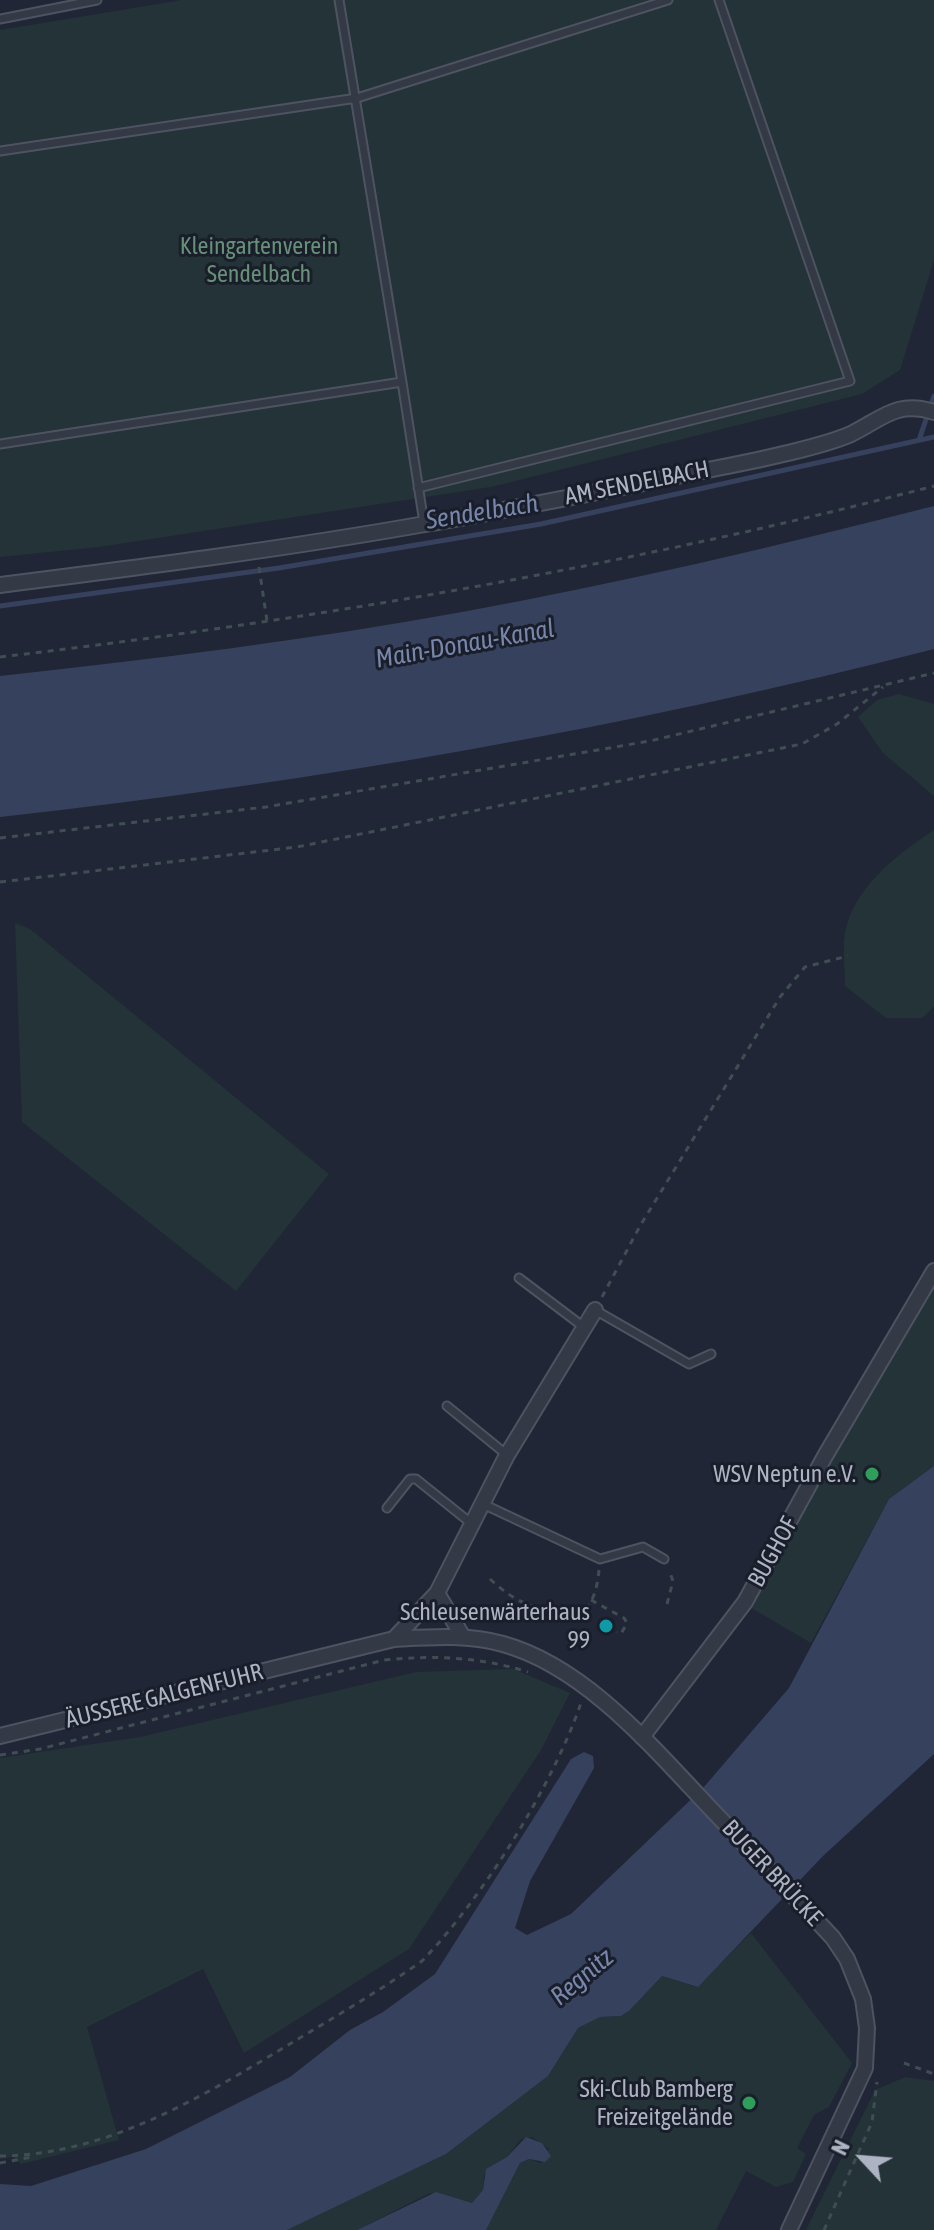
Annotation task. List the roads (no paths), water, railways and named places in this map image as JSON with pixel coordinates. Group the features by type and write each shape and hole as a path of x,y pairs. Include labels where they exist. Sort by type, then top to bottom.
{"street":[{"name":"AM SENDELBACH","path":"0,585 199,560 425,525 739,464 851,434 872,419 917,407 934,412"},
{"name":"BUGHOF","path":"642,1737 745,1602 934,1271"},
{"path":"394,1639 437,1593 507,1455 595,1310"},
{"path":"437,1593 463,1637"},
{"name":"BUGER BRÜCKE","path":"463,1637 505,1645 533,1657 588,1690 642,1737 833,1938 856,1980 867,2028 865,2068 789,2230"},
{"name":"ÄUSSERE GALGENFUHR","path":"0,1736 170,1697 394,1639 463,1637"}],"lane":[{"path":"0,19 97,0"},
{"path":"339,0 425,525"},
{"path":"0,151 357,98 668,0"},
{"path":"418,488 850,381 719,0"},
{"path":"0,444 402,382"},
{"path":"519,1278 585,1328"},
{"path":"595,1310 689,1364 711,1354"},
{"path":"447,1406 507,1455"},
{"path":"387,1508 410,1479 416,1479 472,1524"},
{"path":"483,1504 600,1559 643,1547 664,1559"}],"water":[{"name":"Main-Donau-Kanal","path":"934,506 934,649 703,704 470,750 236,787 0,817 0,676 231,648 462,612 699,563"},
{"name":"Regnitz","path":"934,1466 934,1754 823,1856 698,1987 662,1976 621,2016 600,2017 578,2028 548,2076 446,2154 287,2230 0,2230 0,2184 31,2186 146,2149 290,2077 350,2030 383,2012 435,1974 571,1759 584,1752 593,1756 594,1768 530,1881 515,1928 527,1935 571,1914 703,1788 789,1688 889,1499"},
{"path":"526,2137 542,2143 551,2156 545,2162 529,2159 520,2163 486,2230 357,2230 436,2192 472,2203 483,2190 486,2169 507,2157"}],"waterway":[{"name":"Sendelbach","path":"919,440 934,396"},
{"name":"Sendelbach","path":"0,606 279,568 541,524 934,437"}],"place":[{"name":"WSV Neptun e.V.","path":"872,1474"},
{"name":"Schleusenwärterhaus 99","path":"606,1626"},
{"name":"Ski-Club Bamberg Freizeitgelände","path":"749,2103"}],"park label":[{"name":"Kleingartenverein Sendelbach","path":"259,260"}]}
